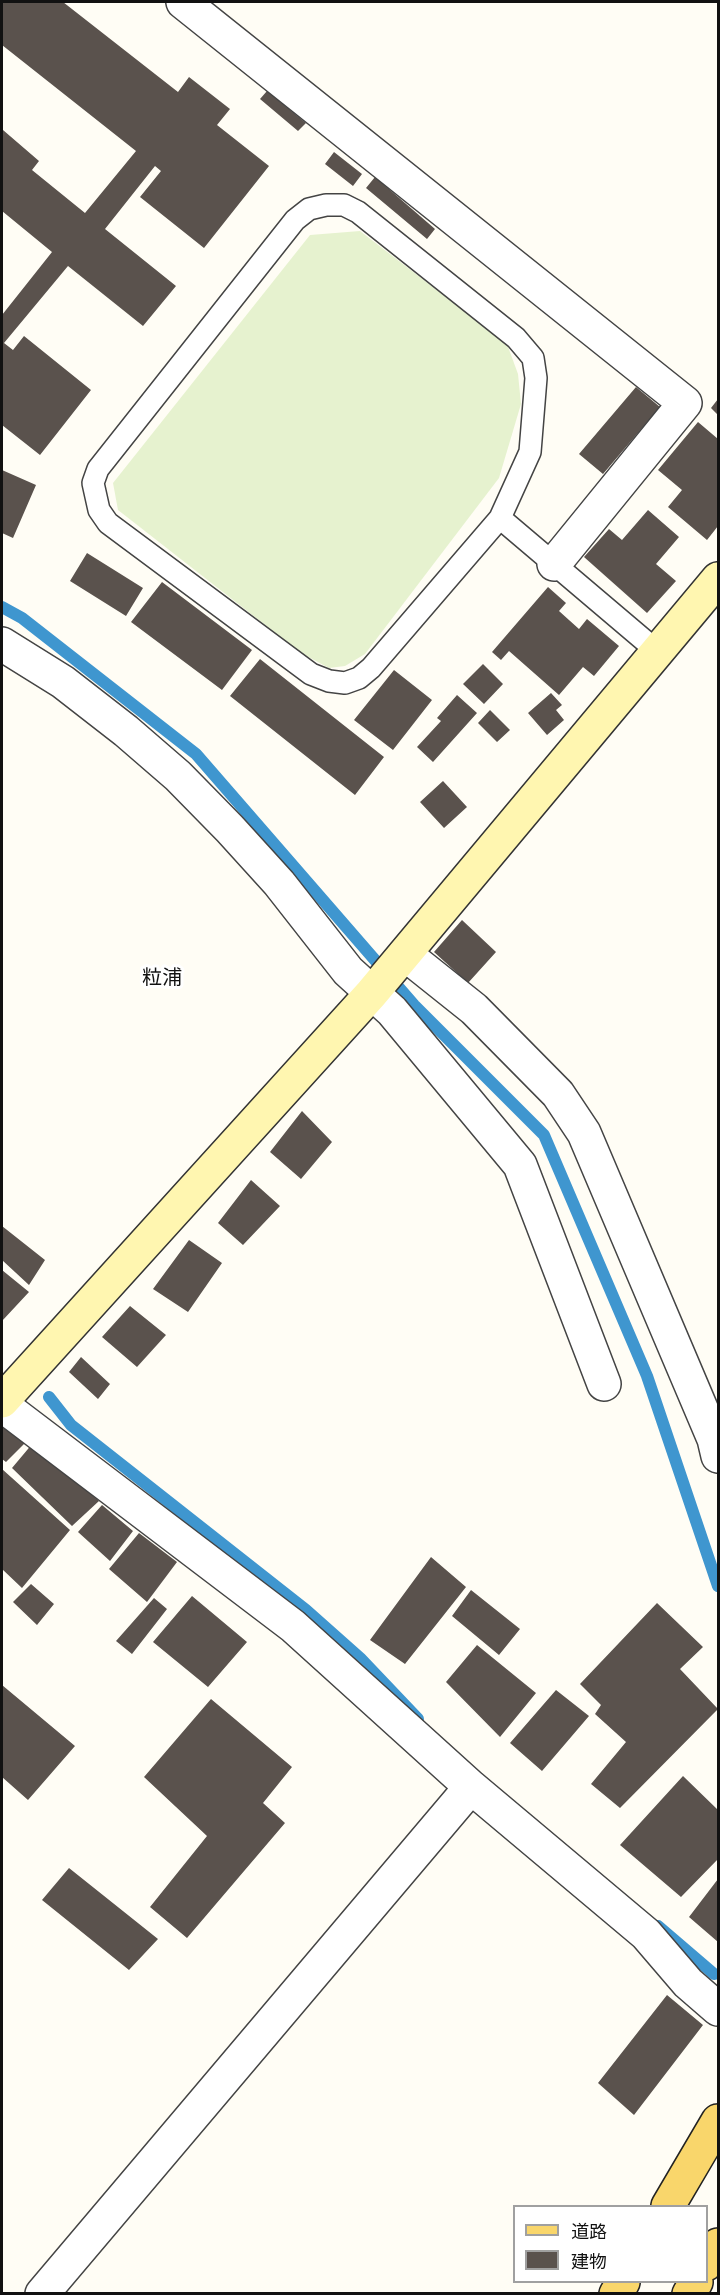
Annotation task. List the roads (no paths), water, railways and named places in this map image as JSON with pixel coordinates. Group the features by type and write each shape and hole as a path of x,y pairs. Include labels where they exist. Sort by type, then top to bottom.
{"main road":[{"path":"669,2205 718,2121"},
{"path":"708,2261 718,2245"}],"street":[{"path":"183,2 685,403 554,564"},
{"path":"718,579 388,973 2,1403 293,1626 471,1787 646,1934 688,1983 718,2009"},
{"path":"2,644 63,682 126,731 178,776 279,884 348,971 388,973 474,1009 558,1094 584,1133 704,1417 718,1456"},
{"path":"388,973 392,1011 520,1165 604,1384"},
{"path":"42,2294 471,1787"}],"lane":[{"path":"326,205 344,205 358,212 507,331 533,358 536,378 531,452 500,518 371,668 358,678 345,683 329,681 311,674 108,523 99,510 93,483 98,469 296,220 309,209 326,205"},
{"path":"500,518 658,652"}],"waterway":[{"path":"2,607 22,618 196,754 414,1005 544,1135 647,1376 718,1586"},
{"path":"49,1397 71,1425 306,1610 360,1658 418,1719"},
{"path":"658,1926 714,1974"}],"district":[{"name":"粒浦","path":"162,978"}]}
